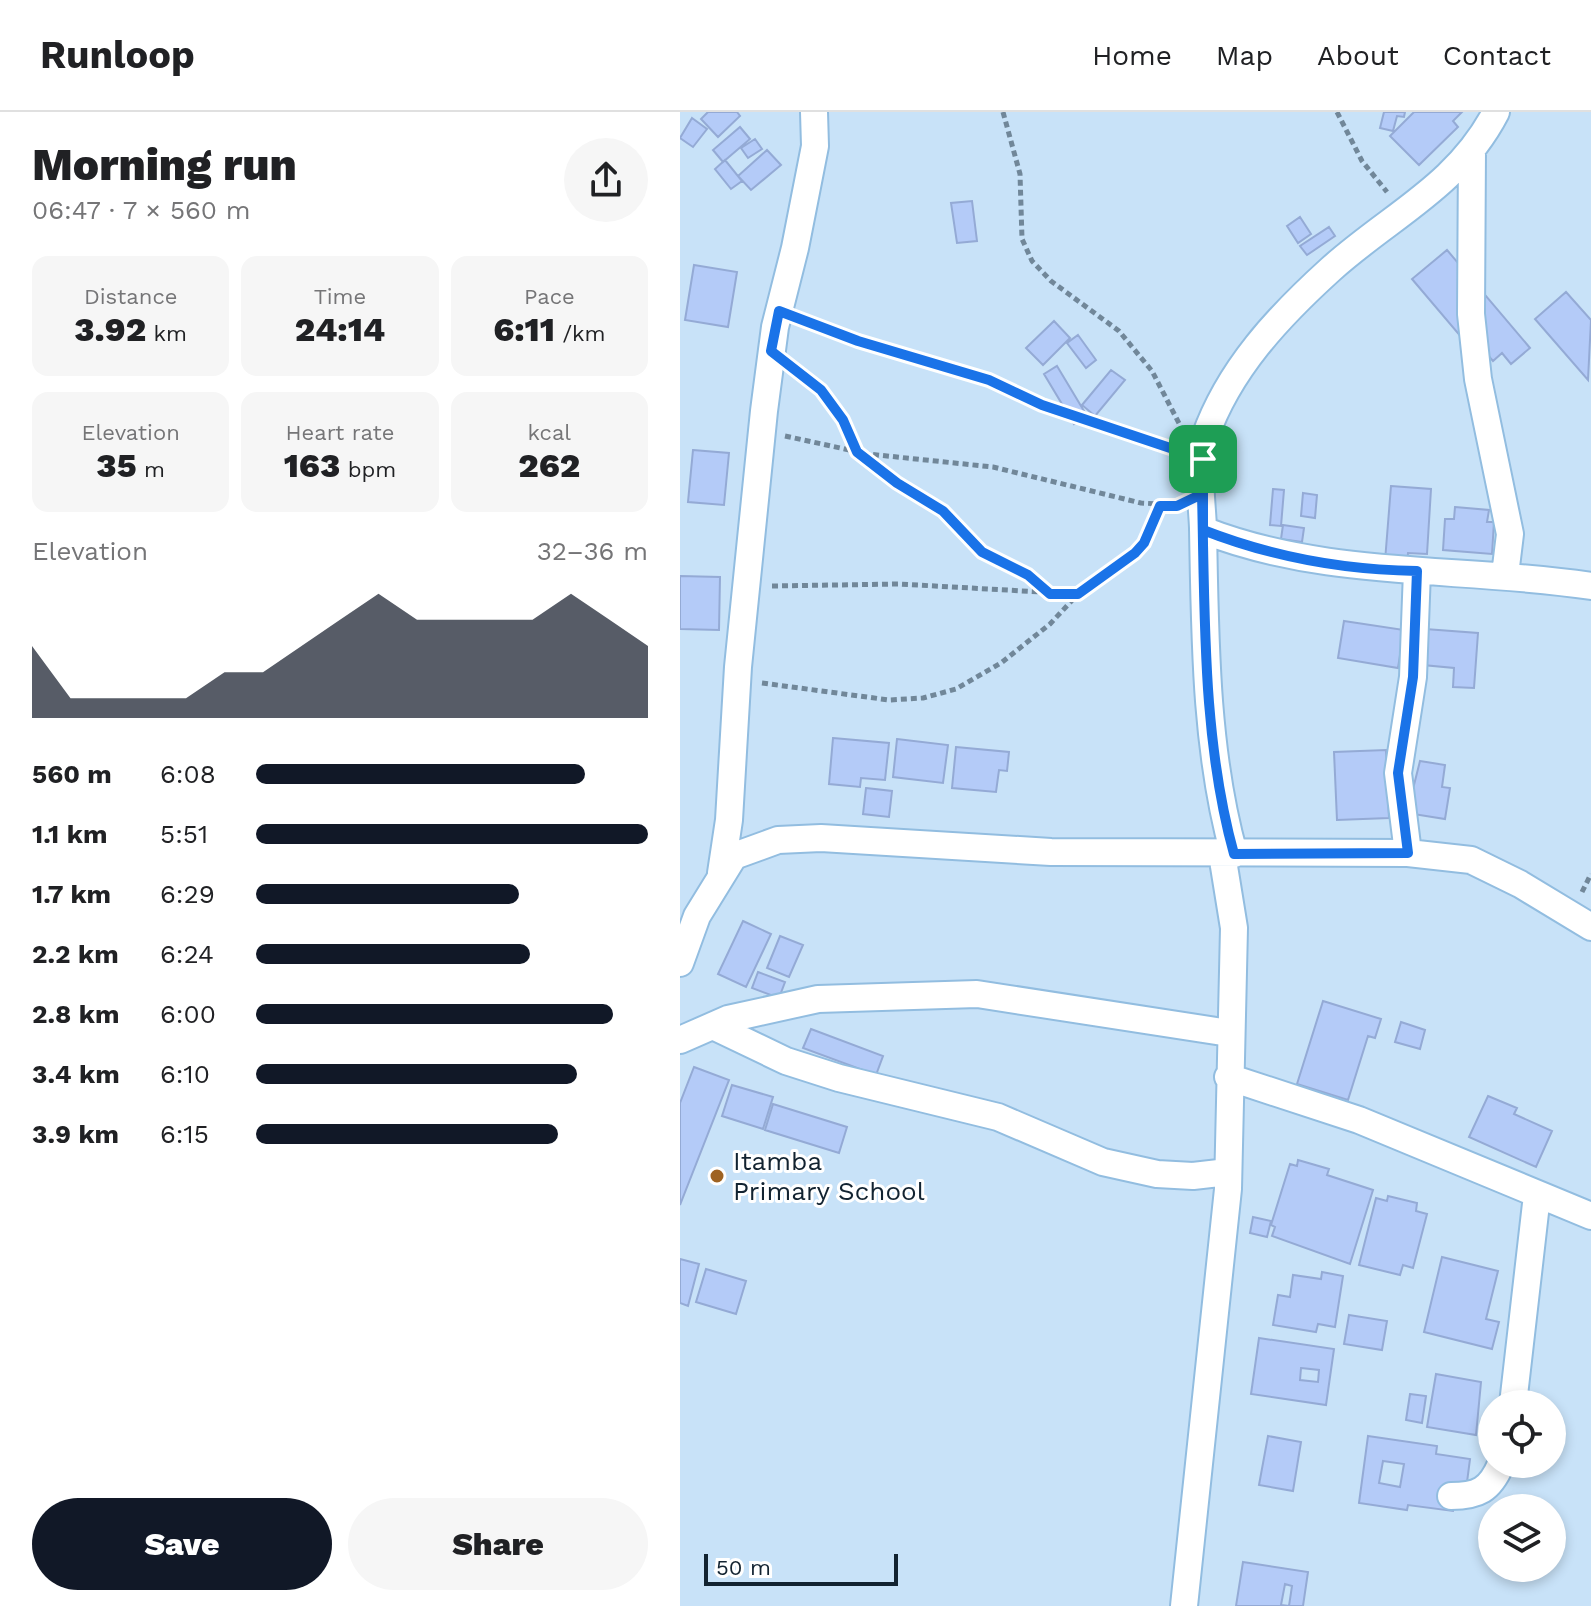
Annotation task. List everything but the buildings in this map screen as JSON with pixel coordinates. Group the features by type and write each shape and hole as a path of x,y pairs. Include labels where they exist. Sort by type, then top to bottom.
{"street":[{"path":"721,873 729,820 737,683 771,351 815,146 814,112"},
{"path":"1184,1606 1228,1172 1229,1033 1234,928 1217,765 1198,457 1223,394 1254,347 1333,267 1460,167 1496,112"},
{"path":"1472,151 1471,314 1478,379 1510,534 1505,575"},
{"path":"1203,530 1249,548 1297,559 1417,571 1505,575 1591,586"},
{"path":"1408,853 1398,773 1415,665 1417,571"},
{"path":"680,963 688,907 734,856 778,840 821,838 1051,852 1408,853 1471,860 1520,884 1591,927"},
{"path":"680,1040 713,1026 818,999 977,994 1229,1033"},
{"path":"713,1026 786,1061 852,1081 998,1117 1103,1162 1157,1174 1193,1176 1228,1172"},
{"path":"1228,1077 1359,1120 1591,1216"},
{"path":"1515,1390 1537,1195"},
{"path":"1451,1496 1472,1496 1487,1489 1493,1478"}],"path":[{"path":"1003,112 1020,174 1022,239 1032,261 1051,281 1119,331 1152,371 1198,457"},
{"path":"1337,112 1362,161 1404,212"},
{"path":"779,311 858,341 989,380 1042,405 1198,457"},
{"path":"771,351 821,390 843,420 859,452 897,483 943,511 982,552 1028,575 1050,594"},
{"path":"762,431 859,452 993,467 1160,506 1177,506 1202,494"},
{"path":"737,683 772,683 889,700 923,698 956,689 1001,663 1050,624 1078,594 1135,553 1144,543 1160,506"},
{"path":"747,586 899,584 1078,594"}],"place":[{"name":"Itamba Primary School","path":"717,1176"}],"route":[{"path":"779,311 858,341 989,380 1042,405 1203,459 1203,530 1249,548 1297,559 1385,571 1417,571 1418,628 1398,773 1408,853 1234,854 1223,813 1217,765 1208,661 1203,563 1202,494 1177,506 1160,506 1144,543 1135,553 1078,594 1050,594 1028,575 971,544 943,511 897,483 857,452 833,404 809,378 771,351 779,311"}]}
